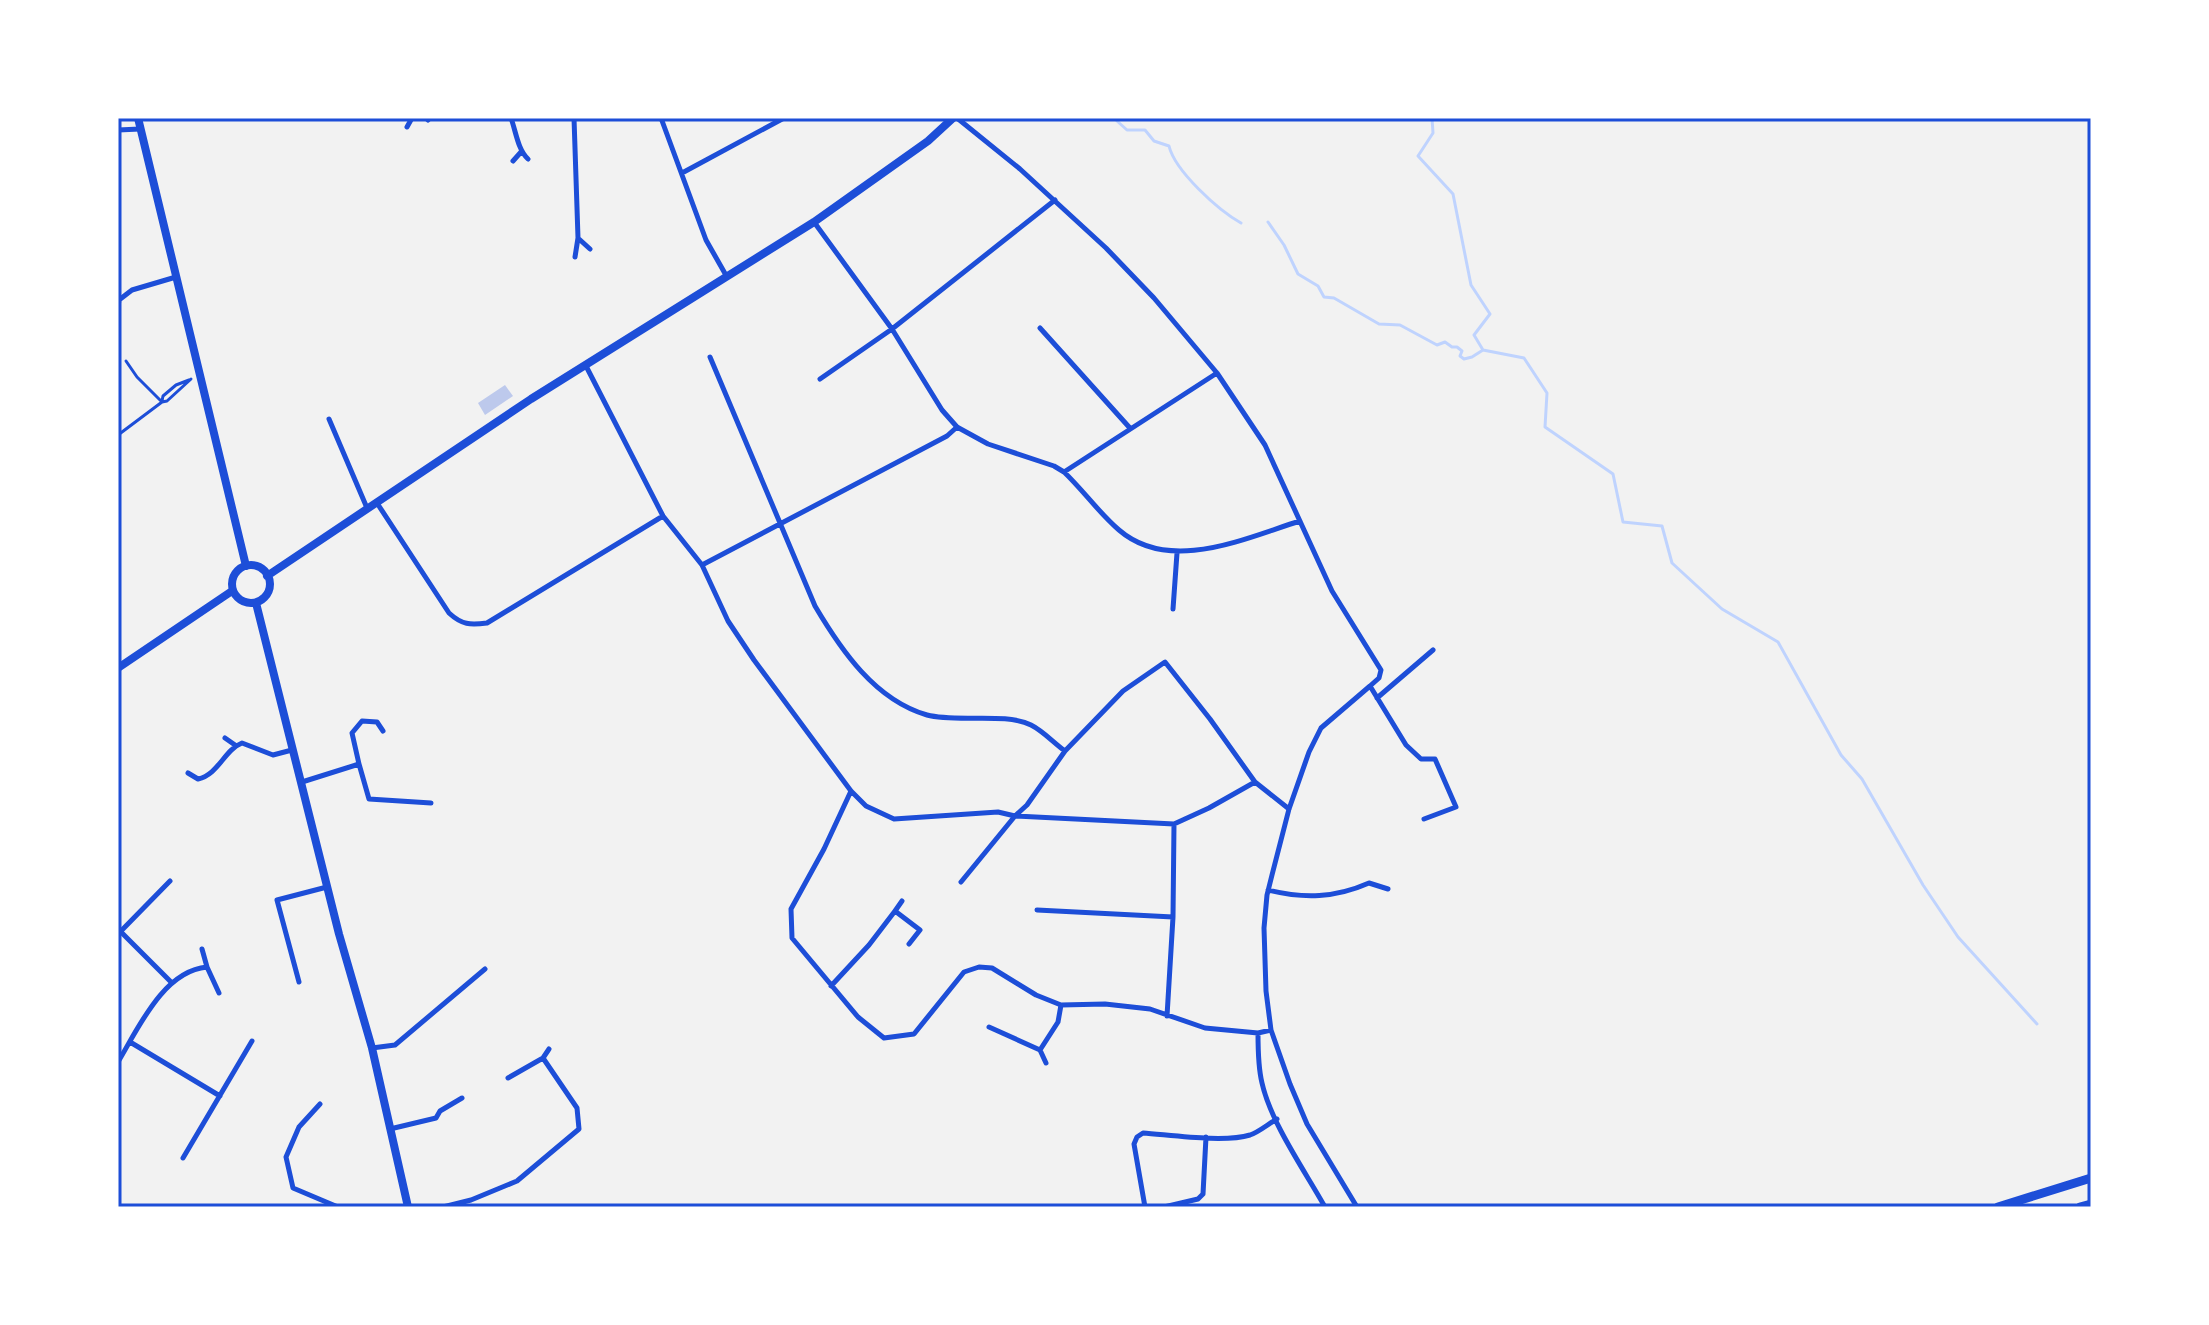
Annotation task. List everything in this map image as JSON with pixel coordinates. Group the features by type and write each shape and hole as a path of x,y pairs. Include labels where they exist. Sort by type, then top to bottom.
{"highway":[{"path":"1998,1207 2091,1178"},
{"path":"2080,1207 2091,1204"}],"main road":[{"path":"138,118 176,277 196,378 246,566"},
{"path":"267,576 531,399 814,222 928,141 955,118"},
{"path":"246,566 258,567 270,584 267,594 256,603 242,601 232,591 235,573 246,566"},
{"path":"118,668 232,591"},
{"path":"256,603 350,978 372,1048 408,1207"}],"street":[{"path":"407,127 412,118"},
{"path":"511,118 521,152 528,159"},
{"path":"574,118 578,238 575,257"},
{"path":"661,118 706,240 727,277"},
{"path":"682,173 784,118"},
{"path":"955,118 1055,200 1154,298 1217,373 1265,445 1332,591 1381,670 1379,678 1321,728 1309,752 1289,809 1268,890 1263,951 1271,1030 1290,1084 1307,1124 1357,1207"},
{"path":"118,130 140,129"},
{"path":"513,161 521,152"},
{"path":"820,379 892,329 1055,200"},
{"path":"814,222 892,329 942,410 957,427 988,444 1064,472 1120,531 1149,547 1177,553 1300,521"},
{"path":"578,238 590,249"},
{"path":"118,307 118,300 132,290 176,277"},
{"path":"1040,328 1129,427"},
{"path":"710,357 815,606 833,637 871,682 895,700 926,715 1017,721 1031,725 1065,751"},
{"path":"586,366 663,516 702,565 728,621 851,791 866,806 894,819 998,812 1015,816 1174,824 1255,782"},
{"path":"1064,472 1129,427 1217,373"},
{"path":"329,419 367,508"},
{"path":"702,565 947,436 957,427"},
{"path":"377,502 449,613 460,623 469,625 487,623 663,516"},
{"path":"1173,609 1177,553"},
{"path":"1377,698 1433,650"},
{"path":"961,882 1027,805 1065,751 1123,691 1165,662 1255,782 1289,809"},
{"path":"1370,686 1406,745 1421,759 1435,759 1456,807 1424,819"},
{"path":"383,731 377,722 371,720 362,721 352,733 369,799 431,803"},
{"path":"225,738 235,745"},
{"path":"188,773 198,779 210,776 235,745 242,743 273,755 292,750"},
{"path":"302,782 359,764"},
{"path":"851,791 791,909 792,938 858,1017 884,1038 914,1034 964,972 979,967 992,968 1036,995 1061,1005 1105,1004 1150,1009 1205,1028 1258,1033 1271,1030"},
{"path":"1167,1016 1174,824"},
{"path":"170,881 120,929 172,983"},
{"path":"1268,890 1317,897 1351,891 1369,883 1388,889"},
{"path":"299,982 277,900 328,886"},
{"path":"831,986 869,945 902,901"},
{"path":"1037,910 1173,917"},
{"path":"895,911 920,930 909,944"},
{"path":"202,949 219,993"},
{"path":"118,1062 151,1009 172,983 198,967 207,967"},
{"path":"372,1048 395,1045 485,969"},
{"path":"1040,1050 1058,1022 1061,1005"},
{"path":"989,1027 1040,1050 1046,1063"},
{"path":"1258,1033 1262,1087 1325,1207"},
{"path":"183,1158 252,1041"},
{"path":"130,1042 220,1096"},
{"path":"508,1078 543,1058 549,1049"},
{"path":"443,1207 471,1200 517,1181 579,1129 577,1108 543,1058"},
{"path":"389,1129 436,1118 440,1111 462,1098"},
{"path":"320,1104 299,1127 286,1157 293,1188 338,1207"},
{"path":"1145,1207 1134,1144 1143,1133 1206,1137 1252,1134 1277,1119"},
{"path":"1164,1207 1198,1199 1203,1194 1206,1137"}],"lane":[{"path":"126,361 162,402"},
{"path":"118,435 162,402 163,396 176,385 196,378"}],"building":[{"path":"505,385 513,396 485,415 478,403"}],"waterway":[{"path":"1432,118 1433,133 1418,156 1453,194 1471,285 1490,314 1474,335 1483,350"},
{"path":"1117,121 1127,130 1145,130 1154,141 1169,146 1180,167 1199,189 1241,223"},
{"path":"1268,222 1298,274 1318,286 1324,297 1334,298 1379,324 1400,325 1437,345 1445,342 1457,347 1464,359 1483,350"},
{"path":"1483,350 1524,358 1547,393 1545,427 1613,474 1623,522 1662,526 1672,563 1722,609 1778,642 1841,755 1862,779 1923,885 1958,937 2037,1024"}]}
